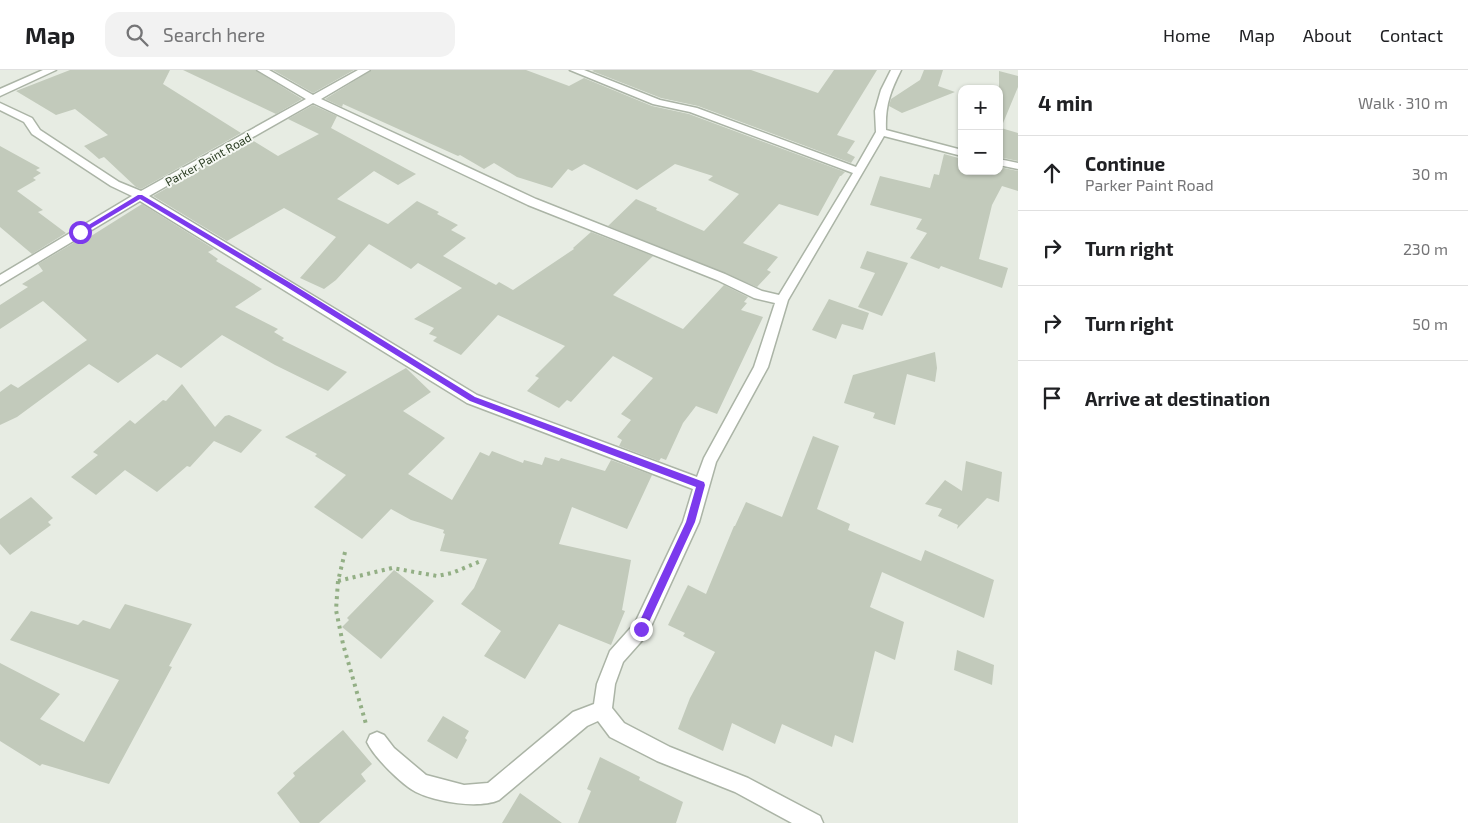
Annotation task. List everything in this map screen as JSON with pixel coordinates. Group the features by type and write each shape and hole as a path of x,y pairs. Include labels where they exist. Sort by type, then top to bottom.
{"street":[{"path":"0,93 51,70"},
{"path":"262,70 315,100 532,202 721,277 759,295 782,300"},
{"name":"Parker Paint Road","path":"0,281 140,196 366,70"},
{"path":"575,70 657,102 693,110 859,172"},
{"path":"813,823 740,786 664,754 618,730 602,710 606,684 616,657 641,629 691,522 709,462 761,367 782,300 859,172 880,132 880,111 886,90 896,70"},
{"path":"0,106 28,120 36,132 115,184 131,190 472,399 701,485"},
{"path":"880,132 958,152"},
{"path":"1003,163 1018,166"},
{"path":"377,742 387,755 422,784 464,795 492,793 580,719 602,710"}],"path":[{"path":"345,552 338,581 336,610 343,644 364,719 369,732 377,742"},
{"path":"338,581 392,568 400,568 424,576 440,576 481,561"}],"building":[{"path":"70,70 170,70 163,84 241,133 141,189 136,187 104,157 99,159 84,146 108,135 75,109 56,115 16,91"},
{"path":"183,70 255,70 302,99 276,114"},
{"path":"273,70 354,70 313,93"},
{"path":"372,70 526,70 569,86 584,78 652,106 689,114 845,172 840,176 818,216 779,204 743,243 778,257 767,270 771,272 757,287 608,226 636,199 704,231 739,194 708,180 713,176 675,164 637,190 584,164 572,171 568,169 552,188 517,177 494,163 484,169 460,155 458,156 343,104 342,107 325,99"},
{"path":"751,70 818,93 834,70 877,70 837,135 855,141 847,153 855,157 851,163 698,106 661,98 592,71"},
{"path":"924,70 943,70 938,86 955,92 902,113 889,106 891,99 920,80"},
{"path":"999,71 1018,76 1018,87 1003,123 1003,85 999,85"},
{"path":"313,105 337,116 331,128 416,174 398,185 374,171 337,199 388,224 417,201 439,212 437,214 458,225 451,230 466,238 443,256 496,285 499,282 513,290 574,249 591,232 653,256 613,295 683,329 724,285 748,297 744,302 747,303 741,310 763,317 717,414 696,406 683,423 666,460 661,458 659,461 619,446 622,440 617,437 631,420 621,414 653,378 613,356 571,402 567,400 559,408 527,391 539,378 535,376 565,346 498,315 461,355 433,341 437,337 429,334 434,328 414,319 462,288 418,263 411,269 369,244 336,280 324,289 300,278 336,237 284,208 227,241 153,196 252,140 278,156 319,134 288,119"},
{"path":"1003,129 1018,133 1018,161 1003,158"},
{"path":"0,146 40,168 36,170 41,173 33,178 36,180 17,191 43,210 38,212 66,233 32,254 0,227"},
{"path":"944,154 958,158 958,175 1003,175 1003,168 1018,171 1018,191 1002,186 992,205 979,259 1008,268 1002,288 941,266 939,269 910,258 927,233 916,229 922,219 870,205 880,176 930,188 934,174 939,175"},
{"path":"142,204 214,249 208,252 218,259 216,261 262,289 235,307 278,329 274,332 284,338 282,340 347,372 328,391 275,365 222,335 181,368 157,354 118,383 89,364 17,417 0,425 0,392 11,384 18,388 87,340 43,301 0,329 0,305 28,287 22,284 43,271 38,264 77,241 80,243"},
{"path":"867,251 908,263 882,316 858,307 875,273 860,268"},
{"path":"829,299 869,313 863,330 842,324 836,339 812,330"},
{"path":"935,352 937,368 935,382 907,374 895,425 873,418 875,413 844,403 853,375"},
{"path":"406,368 431,392 403,411 445,438 408,474 452,500 480,452 489,456 492,451 523,463 524,460 542,465 545,457 559,461 561,458 605,471 611,460 652,475 627,529 572,507 559,544 631,560 622,610 625,611 611,645 559,624 525,679 484,656 501,631 461,604 474,588 487,559 440,551 445,534 443,533 444,530 411,520 391,509 362,539 314,507 346,475 315,456 317,454 285,437"},
{"path":"182,384 215,427 225,416 229,415 262,430 241,453 214,441 190,467 187,466 157,492 125,470 96,495 71,477 98,455 93,452 130,420 135,424 163,400 166,401"},
{"path":"813,436 839,446 817,509 850,524 848,530 921,561 925,550 994,580 984,618 882,572 870,607 904,622 895,660 875,651 853,743 835,735 832,747 782,724 775,744 732,723 723,751 678,729 690,698 715,652 683,636 685,633 668,625 688,585 706,594 746,502 782,517"},
{"path":"966,461 1002,472 999,502 987,498 957,529 958,525 938,516 942,509 925,504 945,480 962,491"},
{"path":"31,497 53,518 48,522 51,525 10,555 0,544 0,519"},
{"path":"394,570 434,601 381,659 342,627 349,620 347,618"},
{"path":"125,604 192,624 169,666 172,667 109,784 42,764 40,766 0,741 0,663 60,694 40,719 84,742 119,680 10,640 31,611 78,625 83,620 110,629"},
{"path":"957,650 994,665 992,685 954,670"},
{"path":"443,716 469,731 465,738 467,740 457,759 427,741"},
{"path":"343,730 372,764 361,774 366,781 319,823 300,823 277,793 295,776 293,773"},
{"path":"600,757 640,777 639,780 683,802 676,823 578,823 591,791 587,789"},
{"path":"520,793 562,823 502,823"}],"route":[{"path":"80,232 140,196 287,284 472,399 701,485 691,522 641,629"}]}
